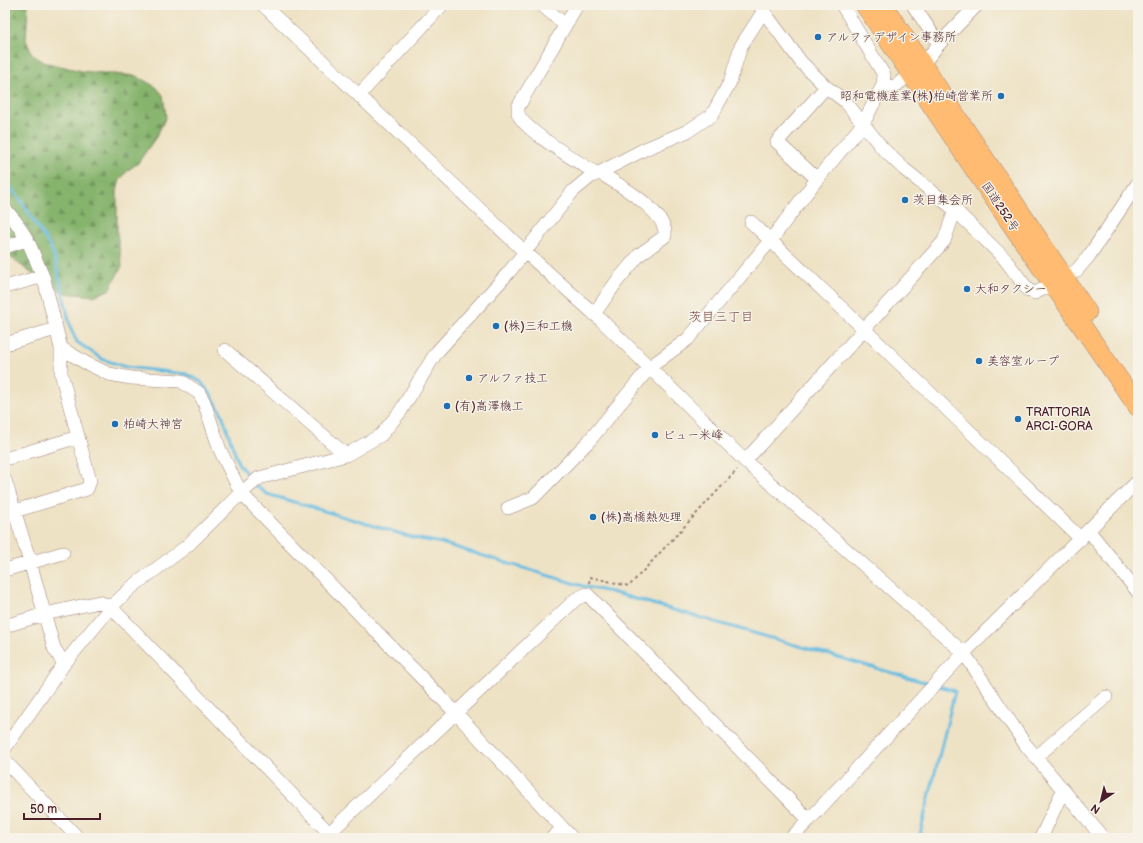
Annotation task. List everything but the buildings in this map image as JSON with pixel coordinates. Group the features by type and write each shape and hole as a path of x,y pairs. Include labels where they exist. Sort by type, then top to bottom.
{"highway":[{"name":"国道252号","path":"864,5 916,70"},
{"name":"国道252号","path":"883,5 916,70 1003,212 1059,282 1138,387"},
{"name":"国道252号","path":"1059,282 1138,407"}],"street":[{"path":"263,5 524,251 594,314 745,461 964,653 1025,744 1103,838"},
{"path":"359,95 442,5"},
{"path":"542,5 565,25"},
{"path":"577,5 518,107 518,113 523,122 533,132 638,197 656,214 666,231 665,236 639,255 617,281 594,314"},
{"path":"508,508 533,498 589,442 650,367 688,339 770,241 817,179 863,124 883,85 884,75 842,5"},
{"path":"913,5 939,44"},
{"path":"883,85 894,87 916,70 977,5"},
{"path":"5,748 64,664 111,607 132,588 187,546 241,493 260,478 346,455 381,435 400,412 436,353 509,272 524,251 573,191 599,173 688,131 712,115 730,82 741,46 761,8 801,62 826,87 845,101 883,149 904,169 955,210 1004,258 1028,290 1036,293 1059,282 1078,270 1138,183"},
{"path":"817,179 777,142 826,87"},
{"path":"5,209 16,222 28,241 44,279 61,348 61,373 90,480 87,489 10,513"},
{"path":"745,461 944,241 955,210"},
{"path":"751,222 1085,535 1138,592"},
{"path":"5,247 20,242"},
{"path":"5,287 40,277 44,279"},
{"path":"5,344 56,329"},
{"path":"61,348 86,363 109,374 130,378 181,381 199,393 204,402 220,450 241,493 455,712 572,838"},
{"path":"225,350 346,455"},
{"path":"5,458 78,437"},
{"path":"5,480 10,513 30,562 54,648 64,664"},
{"path":"791,838 964,653 1138,481"},
{"path":"5,570 63,553"},
{"path":"5,626 44,614 99,602 111,607 329,836 455,712 576,599 587,594 809,820"},
{"path":"1036,758 1106,697"},
{"path":"5,761 78,838"},
{"path":"1041,838 1063,790"},
{"path":"552,838 563,828"}],"path":[{"path":"587,594 590,577 629,586 745,461"}],"green space":[{"path":"5,5 28,5 26,40 32,54 43,62 82,71 136,76 156,87 163,95 166,117 156,137 138,163 127,171 120,180 117,191 117,233 122,266 109,290 93,296 65,293 31,273 5,253"}],"waterway":[{"path":"5,181 20,199 52,250 71,329 77,342 102,359 126,367 186,374 200,381 210,393 222,414 238,463 252,480"},
{"path":"255,485 267,494 415,538 441,543 586,587 611,592 931,684"},
{"path":"919,838 955,691 939,686"}],"place":[{"name":"アルファデザイン事務所","path":"818,37"},
{"name":"昭和電機産業(株)柏崎営業所","path":"1001,96"},
{"name":"茨目集会所","path":"905,200"},
{"name":"大和タクシー","path":"967,289"},
{"name":"(株)三和工機","path":"496,326"},
{"name":"美容室ループ","path":"979,361"},
{"name":"アルファ技工","path":"469,378"},
{"name":"(有)高澤機工","path":"447,406"},
{"name":"TRATTORIA ARCI-GORA","path":"1018,419"},
{"name":"柏崎大神宮","path":"115,424"},
{"name":"ビュー米峰","path":"655,435"},
{"name":"(株)高橋熱処理","path":"593,517"}],"district":[{"name":"茨目三丁目","path":"721,317"}]}
